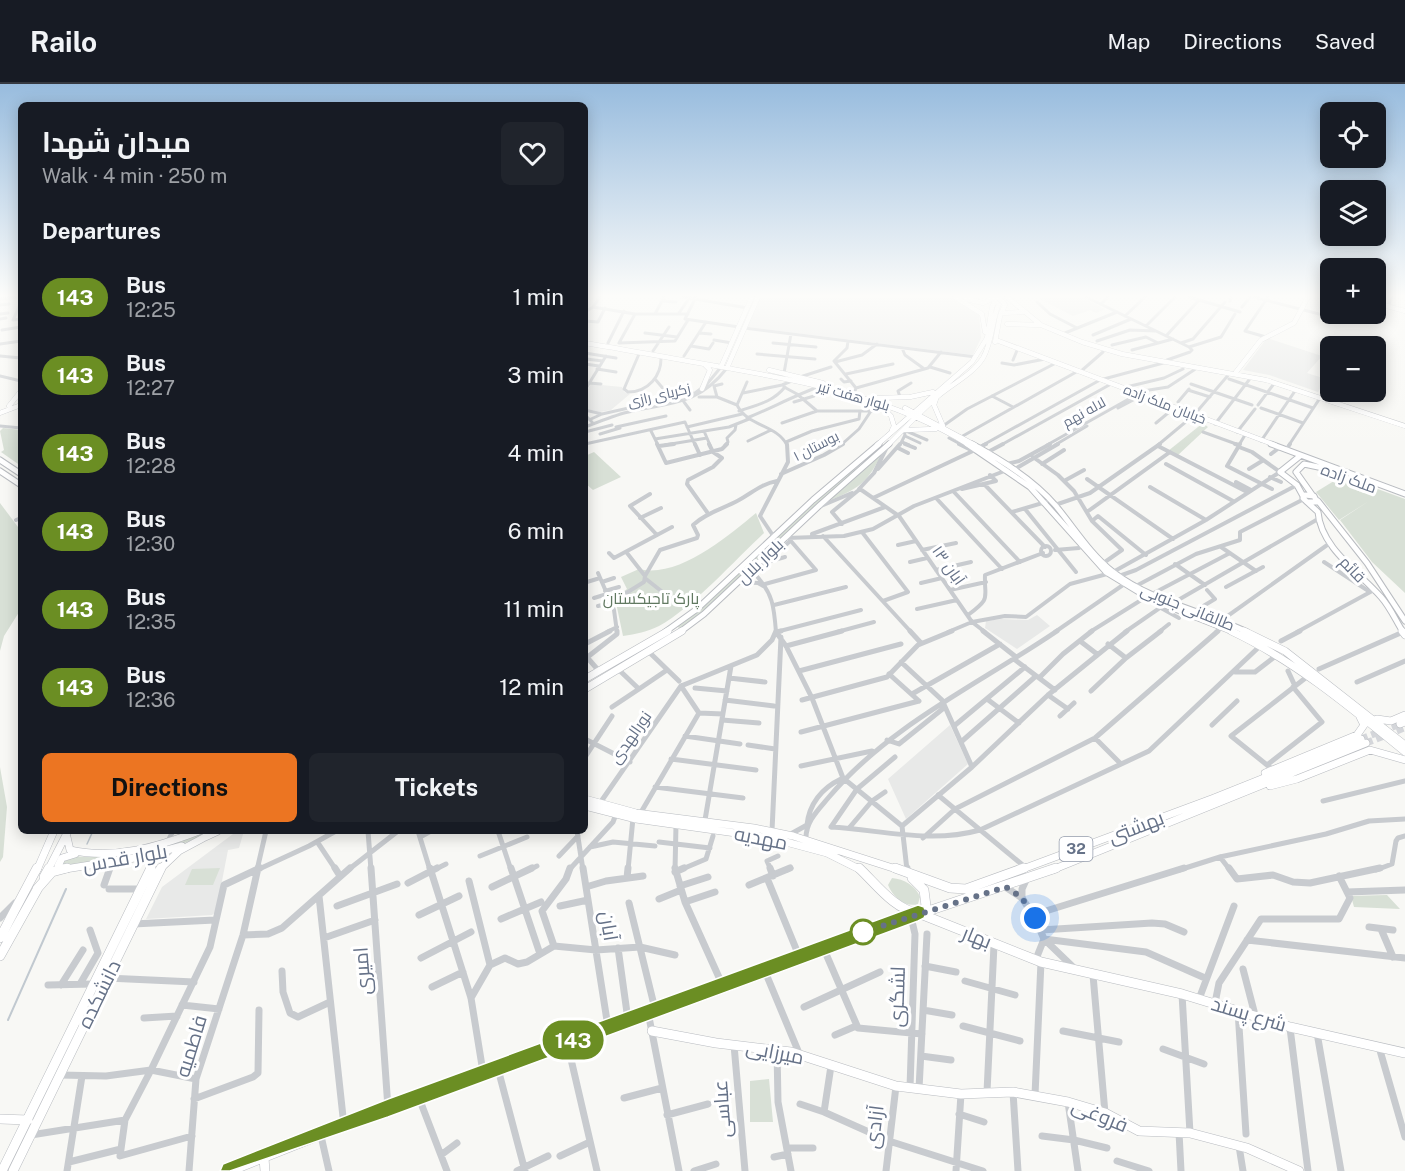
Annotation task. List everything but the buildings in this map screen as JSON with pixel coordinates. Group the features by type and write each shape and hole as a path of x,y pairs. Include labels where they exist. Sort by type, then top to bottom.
{"main road":[{"name":"بلوار هفت تیر","path":"616,348 702,363 784,373 855,390 876,400"},
{"name":"بلوار هفت تیر","path":"637,348 822,386 876,400 915,414"},
{"path":"725,365 730,348"},
{"path":"725,365 733,348"},
{"path":"979,356 981,348"},
{"path":"915,414 973,369 985,348"},
{"path":"915,414 936,390 988,348"},
{"name":"خیابان ملک زاده","path":"1018,348 1138,394 1158,399 1174,408 1286,450 1304,459"},
{"path":"1114,348 1197,368 1266,380 1320,398"},
{"path":"1232,374 1254,348"},
{"path":"1167,361 1232,374 1268,378 1405,424"},
{"path":"702,363 710,370 702,389"},
{"path":"966,367 967,370 973,369"},
{"path":"957,374 964,374 964,377"},
{"path":"876,400 920,396 936,390"},
{"path":"10,408 18,396"},
{"path":"904,433 926,428 942,428 934,405 937,397"},
{"path":"876,400 893,422 894,426 889,435"},
{"path":"1333,402 1405,424"},
{"path":"0,412 18,405"},
{"name":"طالقانی جنوبی","path":"915,414 961,437 974,448 988,452 1007,466 1046,502 1079,548 1123,585 1195,611 1269,647 1370,716 1384,731"},
{"name":"بلوار بلال","path":"588,687 649,652 704,614 754,571 818,507 904,433 915,414"},
{"name":"بلوار بلال","path":"588,677 674,627 851,466 915,414"},
{"name":"طالقانی جنوبی","path":"942,428 1015,469 1032,482 1055,504 1086,546 1110,573 1136,586 1162,606 1222,624 1260,646 1269,647 1289,667"},
{"path":"1282,470 1304,459"},
{"name":"ملک زاده","path":"1296,472 1304,459 1405,496"},
{"path":"0,460 18,472"},
{"path":"851,466 860,470"},
{"path":"1282,470 1296,472"},
{"name":"قائم","path":"1282,470 1316,499 1367,563 1405,621"},
{"path":"0,471 18,483"},
{"name":"قائم","path":"1296,472 1305,499 1318,516 1330,543 1372,591 1404,633"},
{"path":"1305,499 1315,503 1316,499"},
{"path":"1318,516 1327,513"},
{"path":"745,564 754,571"},
{"path":"1289,667 1288,660 1292,659 1308,672"},
{"name":"طالقانی جنوبی","path":"1308,672 1384,731"},
{"path":"1243,790 1270,767 1357,735 1364,725 1358,713"},
{"path":"1370,716 1387,721 1405,715"},
{"path":"1384,731 1405,745"},
{"path":"1384,731 1405,752"},
{"name":"بهشتى","path":"230,1171 388,1108 498,1069 911,913 1026,880 1363,741"},
{"path":"1243,790 1297,779 1370,750 1405,760"},
{"name":"بهشتى","path":"908,875 956,889 966,889 1214,798 1243,790"},
{"name":"مهدیه","path":"588,800 636,816 676,825 771,838 827,854 860,868 911,913"},
{"name":"مهدیه","path":"588,807 616,814 705,820 772,831 806,840 908,875"},
{"path":"0,938 53,834"},
{"path":"0,956 68,834"},
{"name":"بلوار قدس","path":"68,834 69,850 79,853 156,848 200,834"},
{"name":"بلوار قدس","path":"37,890 52,872 166,852 201,834"},
{"name":"دانشکده","path":"13,1171 159,870 202,834"},
{"path":"68,868 58,866 59,861 69,854 79,853"},
{"name":"دانشکده","path":"2,1171 151,868 148,862 141,857"},
{"path":"908,875 920,884 927,895 926,906 911,913"},
{"name":"بهار","path":"911,913 1039,961 1092,975"},
{"name":"شرع پسند","path":"1092,975 1182,994 1290,1027 1405,1053"},
{"name":"میرزایی","path":"652,1031 800,1055 896,1086"},
{"name":"فروغی","path":"896,1086 961,1094 1013,1092 1035,1095 1105,1113 1139,1131 1190,1133 1239,1146 1299,1171"},
{"path":"0,1119 28,1120"},
{"path":"264,1158 265,1171"}],"street":[{"path":"684,356 690,348"},
{"path":"784,373 788,348"},
{"path":"835,362 846,348"},
{"path":"835,362 873,348"},
{"path":"923,369 905,355 902,348 979,356"},
{"path":"1013,360 1018,348"},
{"path":"1128,352 1142,348"},
{"path":"873,498 974,448 1100,380 1167,361 1191,351 1190,348"},
{"path":"861,350 868,351"},
{"path":"930,367 941,352"},
{"path":"961,437 1079,372 1103,352"},
{"path":"588,353 616,358"},
{"path":"639,354 624,389 630,393 642,391 655,379 662,362 661,356"},
{"path":"757,354 815,358"},
{"path":"0,356 18,358"},
{"path":"588,386 606,356"},
{"path":"662,362 671,358"},
{"path":"588,359 603,361"},
{"path":"1002,363 1014,365 1045,359"},
{"path":"835,362 846,374 855,390 930,367 950,373"},
{"path":"942,428 948,421 1056,363"},
{"path":"846,374 893,364"},
{"path":"588,365 616,372"},
{"name":"زکریای رازی","path":"602,414 682,397 702,389 725,365"},
{"name":"زکریای رازی","path":"588,426 614,417 698,397 714,386 725,365"},
{"path":"800,377 831,367"},
{"path":"1138,394 1150,388 1169,387 1197,368"},
{"path":"1122,388 1164,378 1183,369"},
{"path":"1055,504 1080,498 1098,488 1158,446 1194,415 1232,374 1246,385 1313,408"},
{"path":"0,376 18,380"},
{"path":"714,377 720,378"},
{"path":"655,379 666,392"},
{"path":"841,379 844,382 851,381"},
{"path":"743,393 783,386 794,380"},
{"path":"1215,424 1249,380"},
{"path":"747,382 737,405 740,413 782,436 790,457 760,516 774,537"},
{"path":"590,383 601,384"},
{"path":"900,398 899,390 911,383"},
{"path":"717,397 714,386 722,384"},
{"path":"988,452 1111,384"},
{"path":"1178,402 1192,384 1303,423"},
{"path":"1237,432 1273,385"},
{"path":"783,386 797,394 817,411"},
{"path":"687,427 705,420 740,413 770,401 777,397 783,386"},
{"path":"655,439 736,425 797,394 822,386"},
{"path":"771,393 772,387"},
{"path":"1188,390 1210,397"},
{"path":"642,391 647,399"},
{"path":"1261,441 1295,391"},
{"name":"لاله نهم","path":"1015,469 1020,462 1133,400 1138,394"},
{"path":"708,396 711,404"},
{"path":"794,402 814,396"},
{"path":"992,396 1013,407"},
{"path":"698,397 717,397 737,405"},
{"path":"1286,450 1320,398"},
{"name":"بوستان ۱","path":"781,474 826,454 849,440 872,411 876,400"},
{"path":"684,402 690,410"},
{"path":"832,405 837,411"},
{"path":"1155,423 1174,408"},
{"path":"782,423 817,411 872,411"},
{"path":"786,442 812,431 859,419 860,411"},
{"path":"588,412 614,417"},
{"path":"591,419 602,414"},
{"path":"588,415 592,424"},
{"path":"600,434 666,416"},
{"path":"602,421 618,428"},
{"path":"588,443 685,422 700,455"},
{"path":"651,430 666,463 684,461 722,449 736,425"},
{"path":"0,426 18,428"},
{"path":"588,432 618,428"},
{"path":"747,441 771,429"},
{"name":"لاله نهم","path":"955,491 1007,466 1033,457 1076,430"},
{"path":"704,431 713,452 722,458 699,473 700,475 688,480 687,484 707,512"},
{"path":"1203,432 1239,446 1262,461 1282,470"},
{"path":"904,433 927,440"},
{"path":"842,524 832,512 860,489 898,448 904,433"},
{"path":"904,433 920,443"},
{"path":"1245,435 1227,466 1272,489"},
{"path":"659,446 707,438"},
{"path":"950,438 974,448"},
{"path":"902,442 915,448"},
{"path":"874,473 888,445"},
{"path":"1158,446 1249,491"},
{"path":"898,448 908,453"},
{"path":"1271,454 1279,448"},
{"path":"1042,464 1064,450"},
{"path":"686,452 688,458"},
{"path":"1087,512 1170,452"},
{"path":"893,453 900,456"},
{"path":"1033,457 1064,481 1080,498 1092,521 1122,550 1102,564"},
{"path":"1248,469 1262,461"},
{"path":"1166,464 1233,501"},
{"path":"1130,465 1143,472"},
{"path":"1064,481 1084,470"},
{"path":"802,700 890,674 921,643 972,622 1005,616 1026,616 1070,584 1110,573 1146,555 1206,520 1282,470"},
{"path":"1230,483 1240,473"},
{"path":"770,561 787,539 806,536 844,536 879,527 914,506 955,491 996,481 990,475"},
{"path":"1270,477 1281,482"},
{"path":"1087,478 1109,496 1173,539"},
{"path":"598,606 610,603 645,582 645,577 660,550 697,538 698,535 693,525 707,512 740,500 761,484 777,482"},
{"path":"1236,482 1249,491"},
{"path":"984,484 1046,547 1054,550 1079,548"},
{"path":"1119,576 1136,570 1300,484"},
{"path":"1150,487 1206,520"},
{"path":"818,507 860,489"},
{"name":"۱۳ آبان","path":"860,489 899,516 972,622 1055,690"},
{"path":"955,491 1020,562"},
{"path":"650,494 630,506 657,535"},
{"path":"936,498 1002,569"},
{"path":"1136,586 1175,564 1240,540 1240,532 1305,499"},
{"path":"1012,512 1046,502"},
{"path":"793,530 806,536 885,507"},
{"path":"640,518 661,508"},
{"path":"1025,509 1054,550 1076,572"},
{"path":"1092,521 1098,516 1146,555"},
{"path":"1173,603 1206,587 1318,516"},
{"path":"609,553 614,558 625,554 672,527"},
{"path":"862,532 908,592 883,601"},
{"path":"823,536 921,643"},
{"path":"739,582 766,586 817,571 787,539"},
{"path":"898,545 916,541"},
{"path":"922,550 956,543"},
{"path":"923,838 955,809 1095,738 1222,624 1330,543"},
{"path":"1043,553 1040,549 1046,547"},
{"path":"1221,547 1256,571"},
{"path":"618,549 665,594"},
{"path":"968,615 985,602 987,595 985,575 1043,553 1051,554 1054,550"},
{"path":"961,742 1111,617 1189,573 1230,553"},
{"path":"680,683 757,655 772,640 776,630 774,605 766,586 754,571 770,561 785,557"},
{"path":"910,562 927,558"},
{"path":"936,570 971,562"},
{"path":"1324,562 1372,591"},
{"path":"1175,564 1206,587 1215,598 1195,611"},
{"path":"1226,587 1263,567"},
{"path":"588,582 600,578 614,578"},
{"path":"588,656 617,634 614,610 600,578"},
{"path":"921,583 942,578"},
{"path":"950,590 986,582"},
{"path":"788,835 807,825 843,778 887,740 942,700 1015,658 1123,585"},
{"path":"594,598 619,587"},
{"path":"774,605 846,587"},
{"path":"1281,641 1372,591"},
{"path":"917,609 957,600"},
{"path":"902,826 972,767 1048,695 1108,644 1162,606 1179,618"},
{"path":"776,630 861,610"},
{"path":"786,646 874,622"},
{"path":"1091,691 1126,658 1169,624"},
{"path":"588,642 617,627"},
{"path":"776,630 812,698 843,778 902,826"},
{"path":"1319,669 1404,633"},
{"path":"772,831 781,637"},
{"path":"1080,641 1097,654"},
{"path":"799,671 901,644"},
{"path":"912,694 1000,644"},
{"path":"1108,644 1126,658"},
{"path":"895,757 857,789 831,827 850,827 923,838 962,836 980,830 1155,747 1260,646"},
{"path":"649,652 680,683 699,713 759,723"},
{"path":"1235,672 1256,672 1277,655"},
{"path":"588,659 599,671"},
{"path":"1357,682 1405,661"},
{"path":"902,662 942,700 972,767"},
{"path":"705,820 731,666"},
{"path":"954,726 1025,667"},
{"path":"1289,667 1294,687 1322,722 1270,767 1230,736 1294,687 1308,672"},
{"path":"619,670 639,689"},
{"path":"612,707 667,670"},
{"path":"801,732 919,701 890,674"},
{"path":"729,678 765,682"},
{"name":"نورالهدی","path":"600,803 630,762 680,683"},
{"path":"695,688 727,691"},
{"path":"1048,695 1068,709"},
{"path":"987,699 1019,723"},
{"path":"725,700 774,706"},
{"path":"1212,725 1237,701"},
{"path":"1060,716 1074,703"},
{"path":"887,740 899,744 945,707"},
{"path":"627,878 636,816 699,713"},
{"path":"588,754 612,716"},
{"path":"685,736 740,744"},
{"path":"1095,738 1121,764"},
{"path":"588,740 630,762"},
{"path":"748,745 776,748"},
{"path":"801,766 873,751"},
{"path":"671,759 756,770"},
{"path":"1323,801 1405,781"},
{"path":"655,788 743,798"},
{"path":"850,827 872,801 885,792"},
{"path":"939,795 1025,867"},
{"path":"554,946 542,911 566,879 569,869 613,822 616,814"},
{"path":"1033,915 1220,857 1326,834 1369,821 1405,819"},
{"path":"676,825 675,872 685,902 722,984"},
{"path":"806,840 807,825"},
{"path":"902,826 908,875"},
{"path":"167,844 172,834"},
{"name":"فاطمیه","path":"189,1171 196,1079 243,935 266,834"},
{"path":"192,1136 120,1155 125,1120 210,948 224,885 318,843 332,834"},
{"name":"امیری","path":"368,834 388,1108"},
{"path":"243,935 268,934 277,931 370,851 394,834"},
{"path":"419,834 471,998 484,1074"},
{"path":"499,834 540,954"},
{"path":"559,855 576,834"},
{"name":"آبان","path":"577,834 608,1027"},
{"path":"675,872 706,859 713,836"},
{"path":"1220,857 1237,879 1273,875 1293,882 1310,883 1375,870 1392,864 1395,842 1398,838 1405,836"},
{"path":"480,856 527,837"},
{"path":"589,848 613,842 710,848"},
{"path":"318,843 340,876"},
{"path":"778,856 767,861 770,877 799,956"},
{"path":"112,862 106,887 141,889"},
{"path":"408,883 446,864"},
{"path":"492,887 537,866"},
{"path":"749,885 791,868"},
{"path":"586,887 643,876"},
{"path":"1215,1003 1219,983 1258,921 1263,918 1335,921 1339,919 1350,898 1339,876"},
{"path":"659,899 708,877"},
{"path":"993,880 1022,898"},
{"path":"1022,898 1022,889 1026,880"},
{"path":"469,881 490,965"},
{"path":"337,906 397,884"},
{"path":"1347,892 1405,890"},
{"path":"0,918 25,892"},
{"path":"685,902 715,892"},
{"path":"319,896 344,1126"},
{"path":"419,915 459,896"},
{"name":"بهار","path":"1022,898 1044,939 1077,971"},
{"path":"560,906 588,900"},
{"path":"501,919 541,902"},
{"path":"629,903 652,1010 652,1031 679,1171"},
{"path":"1199,999 1234,906"},
{"name":"لشگری","path":"911,913 915,934 912,1033 915,1089"},
{"path":"133,924 215,920"},
{"path":"324,938 375,920"},
{"path":"1041,930 1152,923 1165,924 1184,932"},
{"path":"1369,927 1394,930"},
{"path":"1381,929 1393,957"},
{"path":"80,984 98,953 90,930"},
{"path":"421,958 471,932"},
{"path":"915,1089 921,1056 927,934"},
{"path":"1035,1095 1039,961 1044,939"},
{"name":"شرع پسند","path":"1044,939 1146,952 1205,978"},
{"path":"1247,940 1405,958"},
{"path":"987,1092 994,944"},
{"path":"471,998 490,965 505,958 518,964 527,962 554,946 596,950 640,947 675,955"},
{"path":"822,947 857,1027"},
{"path":"618,948 628,1020"},
{"path":"61,985 83,950"},
{"path":"925,966 956,972"},
{"path":"763,969 800,1055"},
{"path":"1243,969 1256,1017"},
{"path":"282,971 282,992 290,1012 298,1017 330,1002"},
{"path":"432,987 463,972"},
{"path":"804,1007 880,972"},
{"path":"1092,975 1105,1113"},
{"path":"107,978 194,982"},
{"path":"965,981 1015,995"},
{"path":"48,985 95,984"},
{"path":"1182,994 1190,1133"},
{"path":"182,1005 219,1009"},
{"path":"194,1100 254,1077 258,1073 259,1010"},
{"path":"923,1010 952,1015"},
{"path":"1238,1011 1246,1134"},
{"path":"144,1018 177,1016"},
{"path":"963,1026 1020,1041"},
{"path":"835,1035 857,1027 922,1034"},
{"path":"1290,1027 1308,1171"},
{"path":"1063,1031 1119,1042"},
{"path":"1317,1033 1341,1171"},
{"path":"567,1042 597,1171"},
{"name":"عباسی","path":"734,1044 745,1171"},
{"path":"1379,1047 1405,1137"},
{"path":"1163,1049 1204,1064"},
{"path":"777,1050 778,1102 790,1171"},
{"path":"921,1056 951,1060"},
{"path":"824,1112 831,1066"},
{"path":"498,1069 522,1170 548,1156"},
{"path":"60,1075 106,1076 151,1070 196,1079"},
{"path":"67,1171 82,1076"},
{"name":"آزادی","path":"886,1171 896,1086"},
{"path":"624,1098 662,1088"},
{"path":"1013,1092 1018,1171"},
{"path":"956,1171 961,1094"},
{"path":"419,1098 447,1171"},
{"path":"1068,1102 1078,1171"},
{"path":"667,1115 708,1104"},
{"path":"800,1104 824,1112 889,1141 983,1171"},
{"path":"959,1114 984,1122"},
{"path":"31,1135 125,1120"},
{"path":"1179,1132 1181,1171"},
{"path":"321,1135 329,1171"},
{"path":"1042,1136 1074,1140 1107,1148"},
{"path":"560,1156 590,1142"},
{"path":"441,1155 457,1143"},
{"path":"1239,1146 1243,1171"},
{"path":"774,1156 787,1151 813,1148"},
{"path":"69,1162 121,1149"},
{"path":"1117,1161 1149,1171"},
{"path":"694,1171 716,1164"}],"shaded area":[{"path":"914,348 976,348 973,355"},
{"path":"1260,348 1297,348 1320,355 1307,373 1320,377 1318,392 1269,375 1243,370"},
{"path":"591,384 622,387 624,392 630,394 611,410 600,412 588,409 588,389"},
{"path":"1037,615 1050,626 1017,649 985,628 986,621 1028,620"},
{"path":"950,725 968,764 906,819 888,779"},
{"path":"233,834 243,834 239,848 228,850 216,912 212,915 146,919 162,887"}],"green space":[{"path":"1203,423 1208,427 1177,456 1168,451"},
{"path":"3,428 18,430 18,464 1,452 4,450 0,431"},
{"path":"884,450 872,471 861,484 824,503"},
{"path":"594,452 621,477 593,490 588,486 588,455"},
{"path":"854,468 857,471 702,613 681,629 676,626"},
{"path":"1342,476 1405,499 1405,593 1372,562 1340,520 1369,501 1339,520 1316,492"},
{"path":"0,503 18,527 18,614 4,636 0,651"},
{"name":"پارک تاجیکستان","path":"756,513 764,533 699,596 659,626 623,636 615,598 627,589 621,577 639,569 670,568 686,562 717,543"},
{"path":"0,767 7,807 3,857 0,862"},
{"path":"196,834 207,834 165,851 63,864 64,859 71,856 86,857 156,850"},
{"path":"220,868 213,885 185,885 192,869"},
{"path":"892,878 913,886 920,897 918,904 904,903 893,894 888,885"},
{"path":"1387,895 1400,909 1354,907 1351,896"},
{"path":"769,1079 773,1122 750,1122 750,1081"}],"waterway":[{"path":"87,844 92,834"},
{"path":"8,1020 66,889"}],"tunnel":[{"path":"1361,739 1400,724"},
{"path":"1366,743 1404,728"}],"bus line":[{"name":"143","path":"230,1171 388,1108 918,913"}],"route":[{"path":"863,932 930,909 1006,887 1022,898 1035,918"}]}
